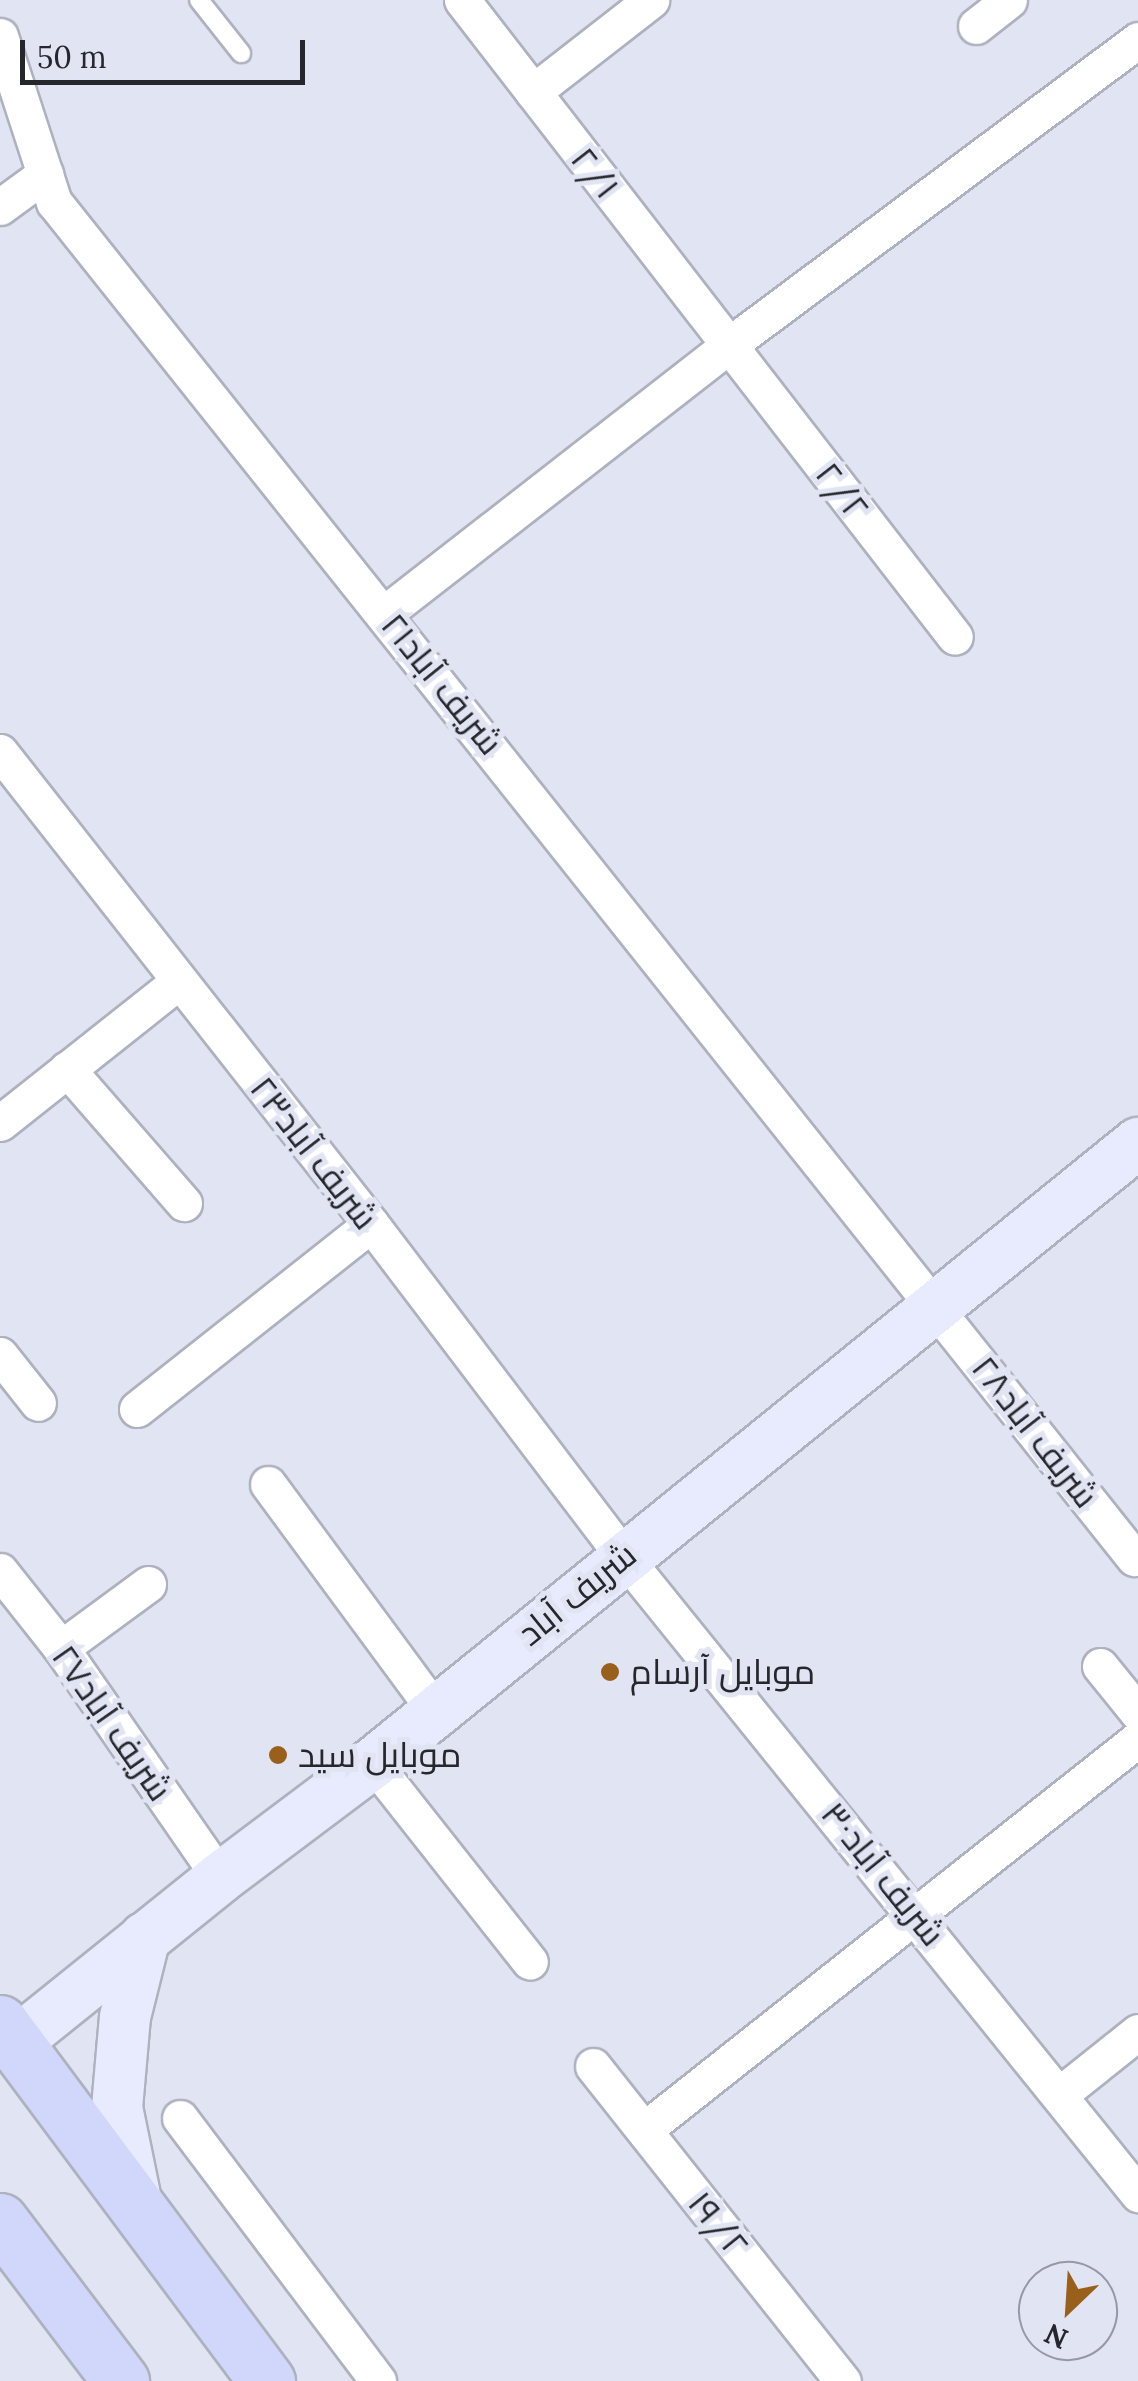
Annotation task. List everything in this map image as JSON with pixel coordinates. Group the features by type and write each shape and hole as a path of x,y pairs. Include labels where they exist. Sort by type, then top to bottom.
{"main road":[{"name":"شریف آباد","path":"8,2033 145,1937 373,1763 1138,1144"},
{"path":"138,2210 117,2108 125,2017 145,1937"},
{"path":"8,2033 267,2381"},
{"path":"0,2221 121,2381"}],"street":[{"name":"۲/۱","path":"462,0 729,345"},
{"path":"532,92 651,0"},
{"path":"976,26 1008,0"},
{"name":"شریف آباد۲۱","path":"0,36 54,202 936,1306"},
{"path":"386,614 729,345 1138,40"},
{"path":"0,207 45,174"},
{"name":"۲/۲","path":"729,345 955,636"},
{"name":"شریف آباد۲۳","path":"0,752 371,1224 624,1557"},
{"path":"0,1123 179,980"},
{"path":"68,1070 184,1203"},
{"path":"137,1408 371,1224"},
{"name":"شریف آباد۲۸","path":"936,1306 1134,1558"},
{"path":"0,1355 38,1403"},
{"path":"268,1484 434,1710"},
{"name":"شریف آباد۳۰","path":"624,1557 915,1912 1138,2194"},
{"name":"شریف آباد۲۷","path":"0,1571 61,1648 220,1878"},
{"path":"61,1648 148,1584"},
{"path":"1100,1666 1138,1713"},
{"path":"644,2130 1138,1739"},
{"path":"373,1763 530,1962"},
{"path":"1059,2095 1138,2032"},
{"name":"۱۹/۲","path":"593,2066 843,2381"},
{"path":"180,2118 378,2381"}],"lane":[{"path":"200,0 241,52"}],"place":[{"name":"موبایل آرسام","path":"610,1672"},
{"name":"موبایل سید","path":"278,1755"}]}
